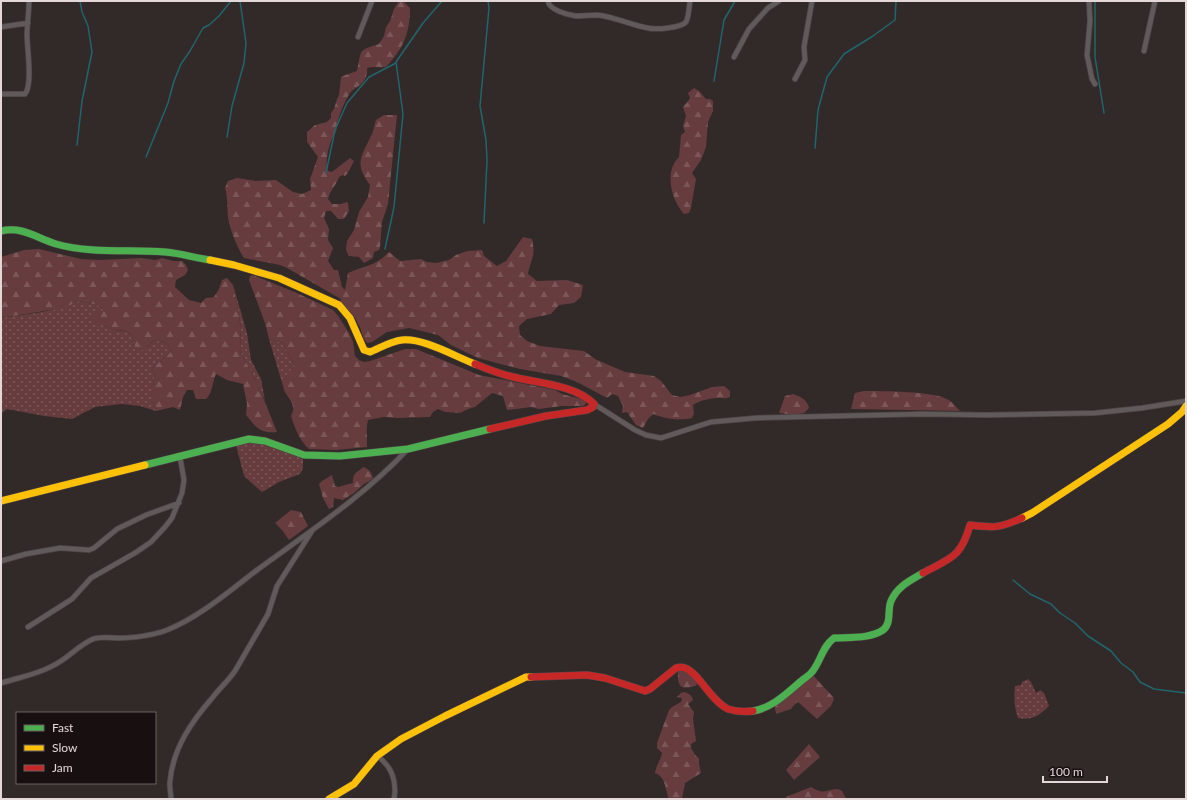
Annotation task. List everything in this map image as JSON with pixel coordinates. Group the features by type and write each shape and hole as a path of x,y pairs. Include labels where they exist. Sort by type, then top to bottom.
{"main road":[{"path":"1,231 12,228 19,229 62,245 88,248 166,252 250,269 279,278 339,305 350,318 366,352 370,352 399,341 414,341 480,367 587,396 594,404 587,410 546,416 408,449 340,456 303,455 265,440 249,439 1,501"},
{"path":"329,799 354,784 377,756 401,739 526,677 587,675 605,678 645,691 650,689 677,668 684,666 692,671 709,694 723,706 739,712 757,711 781,699 812,672 829,641 834,638 871,635 883,630 888,624 890,603 896,592 905,582 956,555 966,540 970,525 992,528 1005,526 1032,513 1168,424 1182,412 1186,405"}],"street":[{"path":"1,94 25,94 28,90 29,77 27,34 29,1"},
{"path":"358,37 372,1"},
{"path":"548,1 555,9 573,16 603,16 615,18 648,29 656,29 683,25 687,18 690,1"},
{"path":"734,57 749,29 768,8 779,1"},
{"path":"795,79 804,60 804,47 812,1"},
{"path":"1089,1 1090,21 1087,55 1092,79 1095,84"},
{"path":"1144,51 1155,1"},
{"path":"1,27 28,23"},
{"path":"594,404 635,430 646,435 661,438 712,422 756,418 923,414 986,415 1095,413 1186,405"},
{"path":"1,682 46,669 60,662 86,642 95,638 121,638 159,633 172,628 214,602 356,497 408,449"},
{"path":"28,627 72,599 91,578 135,553 151,542 172,518 179,503 184,480 180,457"},
{"path":"1,561 26,554 60,548 90,550 117,529 146,515 179,503"},
{"path":"170,799 171,772 175,757 182,741 193,722 230,679 235,671 268,614 277,586 312,529"},
{"path":"377,756 384,761 392,774 395,786 394,799"}],"green space":[{"path":"399,1 403,1 410,8 409,26 401,47 386,67 367,68 367,74 364,81 351,92 345,102 339,117 336,132 328,151 328,171 332,172 350,158 354,161 346,175 339,177 328,199 332,204 347,202 349,211 344,219 338,219 331,211 326,211 324,218 329,229 328,240 333,248 328,261 334,270 338,270 342,287 345,290 348,273 374,263 389,252 400,261 421,259 427,262 436,263 449,260 456,255 467,251 482,250 484,256 497,266 506,261 523,237 532,239 533,254 528,274 537,281 567,280 583,285 581,297 574,303 559,305 551,314 527,319 519,326 520,335 527,341 540,346 584,351 595,359 625,372 654,376 661,381 672,395 680,397 712,387 724,386 730,391 730,397 709,399 696,403 693,405 694,413 692,418 672,419 653,414 643,428 636,425 627,412 622,413 623,406 618,396 612,394 607,398 577,382 561,376 520,369 478,358 451,345 438,335 409,328 387,332 372,342 367,343 357,321 351,312 340,302 341,299 280,265 244,258 230,227 225,188 228,181 237,178 256,181 276,180 293,192 302,194 311,190 310,179 318,157 307,142 307,132 315,125 327,122 331,118 331,113 339,95 341,77 357,71 362,52 367,48 379,44"},
{"path":"694,88 706,99 713,101 713,111 708,122 706,147 701,160 692,173 696,179 691,208 689,213 684,214 679,208 673,194 671,177 674,163 679,157 681,135 685,132 683,126 686,116 683,107 690,98 688,93"},
{"path":"384,115 397,115 388,204 382,222 379,250 374,252 373,258 364,263 359,257 349,256 346,250 347,241 354,230 359,212 368,197 370,185 362,171 362,155 372,134 376,120"},
{"path":"39,249 81,259 100,260 141,258 155,260 162,258 173,261 182,261 188,270 185,275 176,280 175,287 189,300 201,303 206,298 214,297 222,280 227,278 233,285 241,328 240,351 258,385 277,432 262,431 246,415 247,404 243,384 227,380 216,374 210,394 206,399 196,399 193,390 187,390 183,397 180,410 173,407 156,411 153,401 153,383 155,375 152,368 171,352 169,346 163,342 154,340 141,351 135,348 133,339 127,331 114,331 110,327 101,325 95,321 92,316 94,313 104,310 97,305 79,301 57,309 1,318 1,257 24,250"},
{"path":"253,275 333,310 349,333 353,342 355,356 364,362 405,349 416,349 479,375 555,390 562,394 585,400 586,404 583,406 562,406 539,409 531,407 507,410 503,396 492,393 475,407 460,413 445,412 438,409 433,412 430,417 384,417 368,420 367,447 336,450 309,449 300,438 296,429 291,416 293,409 292,403 283,387 285,378 295,365 282,343 269,339 265,323 249,280 250,276"},
{"path":"233,285 247,333 251,360 261,379 265,401 240,351 241,328"},
{"path":"79,301 97,305 104,310 101,312 104,326 110,327 114,331 127,332 133,339 135,348 147,347 154,340 163,342 169,346 171,352 152,368 155,375 153,383 153,401 156,411 140,406 122,404 95,407 72,419 44,416 7,409 1,414 1,318 50,310"},
{"path":"269,339 282,343 295,365 285,378 283,386"},
{"path":"864,391 921,393 942,397 949,400 960,411 851,409 855,393"},
{"path":"793,394 804,399 809,408 804,413 793,415 779,413 785,396"},
{"path":"259,441 303,459 303,468 300,474 279,482 262,492 244,476 236,445"},
{"path":"363,467 370,471 373,479 343,500 334,498 333,507 329,509 323,498 319,484 332,475 335,486 338,487 353,483 354,475"},
{"path":"291,510 301,512 308,526 289,540 275,523"},
{"path":"678,670 686,670 696,680 697,685 687,688 681,686 678,680"},
{"path":"812,674 833,697 834,699 831,706 817,719 798,702 791,709 776,714 774,703"},
{"path":"1028,679 1036,693 1040,690 1044,693 1049,706 1032,718 1023,719 1018,718 1016,710 1014,695 1015,686 1021,685 1022,682"},
{"path":"684,692 690,694 693,700 688,704 694,712 693,719 696,741 691,744 691,748 699,758 701,773 685,783 682,799 669,799 663,780 655,773 662,753 657,748 657,743 669,710 681,702 682,698 677,697"},
{"path":"809,744 820,757 794,780 786,770"},
{"path":"811,787 822,791 838,789 842,791 846,799 786,799 786,797"}],"waterway":[{"path":"77,145 82,101 92,52 88,26 82,12 80,1"},
{"path":"146,157 168,103 174,81 181,64 203,28 219,16 231,1"},
{"path":"227,137 232,106 244,63 246,43 240,1"},
{"path":"385,249 394,207 403,114 396,62 423,23 442,1"},
{"path":"484,223 487,161 486,140 480,106 489,8 488,1"},
{"path":"714,81 724,20 735,1"},
{"path":"815,148 818,110 827,77 844,54 895,20 896,1"},
{"path":"1095,1 1095,57 1104,113"},
{"path":"326,173 335,130 347,103 369,77 396,63"},
{"path":"1013,580 1030,594 1051,604 1060,613 1075,623 1088,636 1111,651 1121,663 1133,672 1140,682 1154,689 1186,693"}],"traffic: fast":[{"path":"1,231 23,231 49,242 83,249 165,252 210,260"},
{"path":"145,465 249,439 265,441 304,455 340,456 408,449 490,429"},
{"path":"753,711 773,704 809,675 815,668 824,650 834,638 866,636 883,630 887,624 890,605 894,596 904,585 923,573"}],"traffic: slow":[{"path":"210,260 234,265 279,278 339,305 350,318 364,350 370,352 394,342 411,340 439,348 475,364"},
{"path":"1022,518 1032,513 1168,424 1182,412 1186,406"},
{"path":"1,501 145,465"},
{"path":"329,799 354,784 377,756 401,739 526,677 531,677"}],"traffic: jam":[{"path":"475,364 508,376 567,389 577,393 594,404 593,407 587,410 546,416 490,429"},
{"path":"923,573 947,560 958,551 967,536 970,525 985,527 997,526 1008,524 1022,518"},
{"path":"531,677 587,675 605,678 645,691 650,689 676,668 683,667 695,675 716,700 728,709 740,712 753,711"}]}
